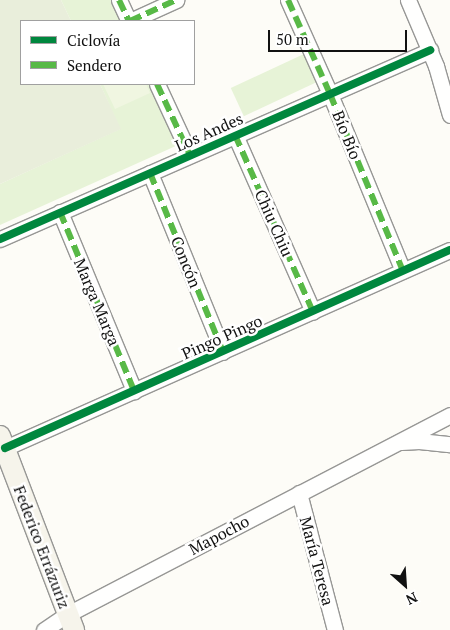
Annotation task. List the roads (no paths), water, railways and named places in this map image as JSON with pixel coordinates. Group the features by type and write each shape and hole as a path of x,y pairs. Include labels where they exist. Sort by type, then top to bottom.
{"street":[{"path":"119,0 129,20"},
{"path":"131,20 176,0"},
{"name":"Bío Bío","path":"288,0 330,94 403,271"},
{"path":"408,0 446,82 450,115"},
{"name":"Los Andes","path":"0,239 430,50"},
{"path":"157,85 190,155"},
{"name":"Chiu Chiu","path":"235,135 313,312"},
{"name":"Concón","path":"150,173 223,352"},
{"name":"Marga Marga","path":"60,212 134,391"},
{"name":"Pingo Pingo","path":"2,442 134,391 450,250"},
{"name":"Mapocho","path":"44,630 71,622 299,493 450,415"},
{"name":"Mapocho","path":"395,443 419,441 450,444"},
{"name":"Federico Errázuriz","path":"2,442 71,622"},
{"name":"María Teresa","path":"299,493 335,630"}]}
